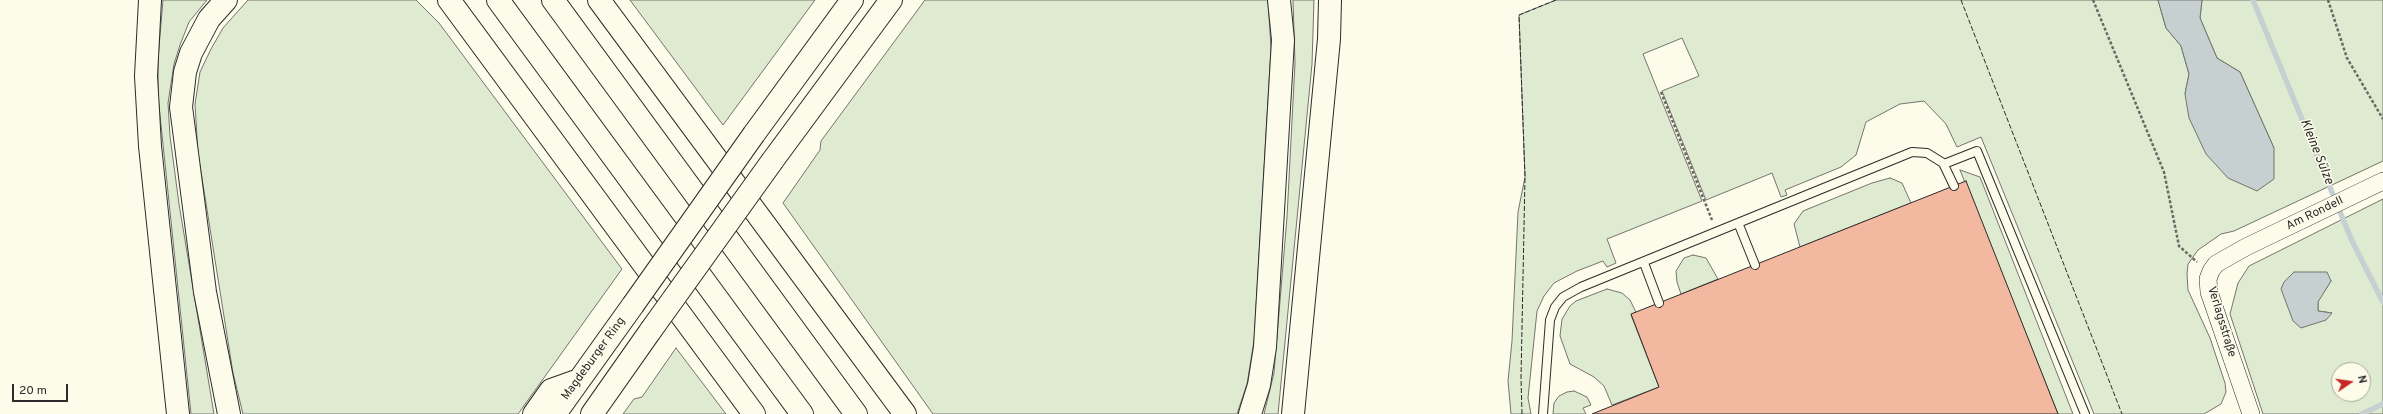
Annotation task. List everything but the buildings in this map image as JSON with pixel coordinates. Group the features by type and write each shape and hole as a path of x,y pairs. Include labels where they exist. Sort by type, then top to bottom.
{"highway":[{"path":"150,0 146,76 150,146 178,414"},
{"path":"226,0 209,19 191,53 184,78 181,107 205,292 229,414"},
{"path":"433,0 491,57"},
{"path":"449,0 754,414"},
{"path":"498,0 802,414"},
{"path":"553,0 856,414"},
{"path":"599,0 905,414"},
{"name":"Magdeburger Ring","path":"555,414 634,305 754,134 852,0"},
{"path":"596,412 651,330 773,160 891,0"},
{"path":"873,25 895,0"},
{"path":"1250,414 1259,385 1265,347 1283,40 1279,0"},
{"path":"1292,414 1329,39 1330,0"},
{"path":"534,414 551,390 579,380"}],"street":[{"name":"Am Rondell","path":"2246,247 2383,181"},
{"name":"Verlagsstraße","path":"2246,247 2216,264 2208,279 2209,292 2250,414"}],"lane":[{"path":"1944,164 1977,151 2085,414"},
{"path":"1543,414 1547,340 1550,320 1555,307 1563,297 1581,287 1739,225 1912,152 1927,153 1944,164 1954,186"},
{"path":"1739,225 1755,265"},
{"path":"1644,263 1659,303"}],"path":[{"path":"2094,0 2164,172 2179,246 2194,261 2211,271"},
{"path":"2328,0 2347,58 2383,119"},
{"path":"1661,92 1718,233"}],"green space":[{"path":"163,0 207,0 189,22 180,45 174,64 168,103 170,136 179,204 214,414 191,414 158,96 158,59"},
{"path":"248,0 416,0 439,23 622,269 518,414 243,414 233,373 198,153 195,104 200,72 211,49 223,28"},
{"path":"630,0 815,0 723,125"},
{"path":"925,0 1268,0 1271,48 1254,341 1247,384 1237,414 933,414 783,203 820,150 821,141"},
{"path":"1293,0 1314,0 1312,64 1278,414 1264,414 1274,373 1287,217 1295,63"},
{"path":"1556,0 2158,0 2166,28 2181,46 2189,74 2185,94 2274,148 2240,72 2217,58 2200,18 2202,0 2383,0 2383,161 2234,231 2221,234 2198,250 2188,264 2188,290 2210,338 2225,383 2226,392 2221,404 2204,414 2094,414 1981,137 1957,147 1946,124 1924,101 1900,104 1866,122 1856,155 1841,167 1785,190 1787,195 1781,197 1772,173 1706,200 1662,91 1699,76 1682,38 1643,54 1702,201 1607,239 1616,263 1607,267 1603,261 1577,271 1554,283 1544,296 1537,311 1528,398 1531,414 1511,414 1508,381 1512,341 1518,212 1525,177 1519,15"},
{"path":"1960,170 1980,177 2073,414 2058,414"},
{"path":"1890,178 1902,183 1911,203 1800,247 1794,224 1803,211 1872,183"},
{"path":"2383,199 2383,414 2263,414 2230,314 2238,283 2249,266","holes":["2331,281 2318,301 2318,311 2332,313 2293,321"]},
{"path":"1693,255 1706,258 1718,279 1681,294 1677,282 1676,271 1684,258"},
{"path":"1607,289 1622,293 1630,300 1636,312 1631,315 1659,387 1612,405 1604,386 1594,377 1570,364 1560,336 1562,319 1570,306 1576,301"},
{"path":"676,348 726,414 623,414 634,399 642,397"},
{"path":"1574,391 1587,397 1591,405 1583,408 1586,414 1553,414 1554,403 1559,396 1567,392"}],"shaded area":[{"path":"2158,0 2202,0 2200,18 2217,58 2240,72 2274,148 2274,179 2257,191 2228,178 2206,154 2189,118 2185,94 2189,74 2181,46 2166,28"},
{"path":"2294,272 2327,272 2331,281 2318,302 2318,311 2332,313 2326,320 2301,328 2293,321 2281,289 2284,282"}],"waterway":[{"name":"Kleine Sülze","path":"2253,0 2352,241 2383,302"},
{"name":"Kleine Sülze","path":"2362,414 2383,404"}],"fence":[{"path":"1522,414 1521,378 1525,177 1519,15 1556,0"},
{"path":"1961,0 2122,414"}]}
